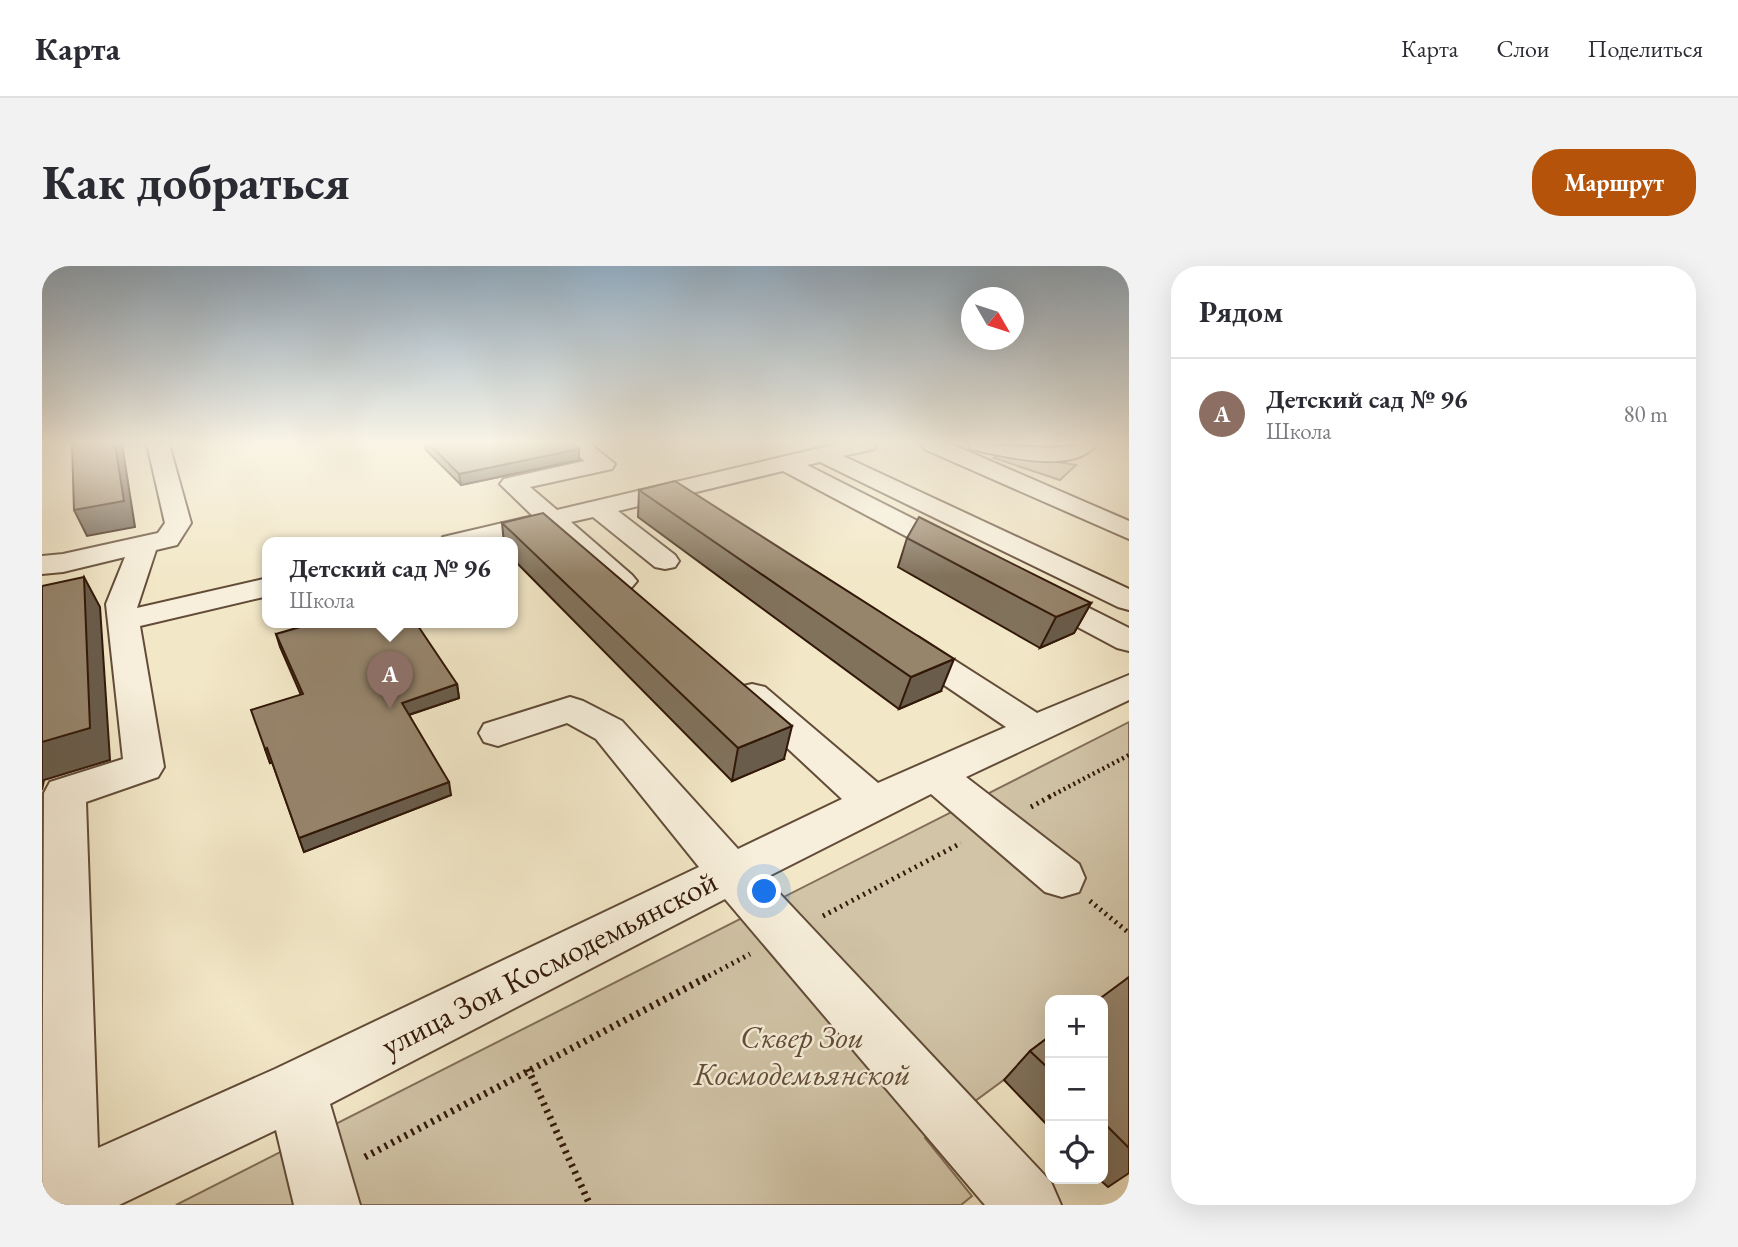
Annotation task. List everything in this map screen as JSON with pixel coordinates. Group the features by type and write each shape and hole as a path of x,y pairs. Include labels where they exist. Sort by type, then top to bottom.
{"street":[{"path":"42,565 167,539 178,523 169,488"},
{"path":"516,488 643,600"},
{"path":"478,537 682,488"},
{"path":"858,488 982,565"},
{"path":"878,488 1129,601"},
{"path":"1031,488 1129,531"},
{"path":"674,490 708,513"},
{"path":"598,508 665,561"},
{"path":"56,1200 65,793 144,767 121,604 144,545"},
{"path":"1019,584 1129,641"},
{"path":"123,621 262,588"},
{"path":"879,625 1035,729"},
{"path":"724,671 873,803"},
{"name":"улица Зои Космодемьянской","path":"56,1200 296,1090 873,803 1129,686"},
{"path":"498,733 570,709 609,730 1018,1202"},
{"path":"936,775 1062,878"},
{"path":"296,1090 324,1193"}],"path":[{"path":"324,1193 528,1069 1129,755"},
{"path":"1062,878 1129,933"},
{"path":"528,1069 590,1205"}],"green space":[{"name":"Сквер Зои Космодемьянской","path":"1129,722 1129,988 1108,998 1108,995 1045,995 1045,1050 925,1138 972,1196 961,1205 176,1205"}],"building":[{"path":"73,488 122,488 124,501 74,510"},
{"path":"686,488 954,659 911,677 639,490"},
{"path":"543,513 792,726 738,748 502,523"},
{"path":"919,517 1091,603 1056,617 907,538"},
{"path":"84,577 90,728 42,742 42,586"},
{"path":"297,628 419,628 457,684 402,703 449,782 299,838 251,710 303,694 276,634"},
{"path":"1129,977 1129,1148 1108,1127 1108,995 1105,995"},
{"path":"1045,1040 1045,1065 1030,1051"}],"place":[{"name":"Детский сад № 96","path":"390,709"}]}
